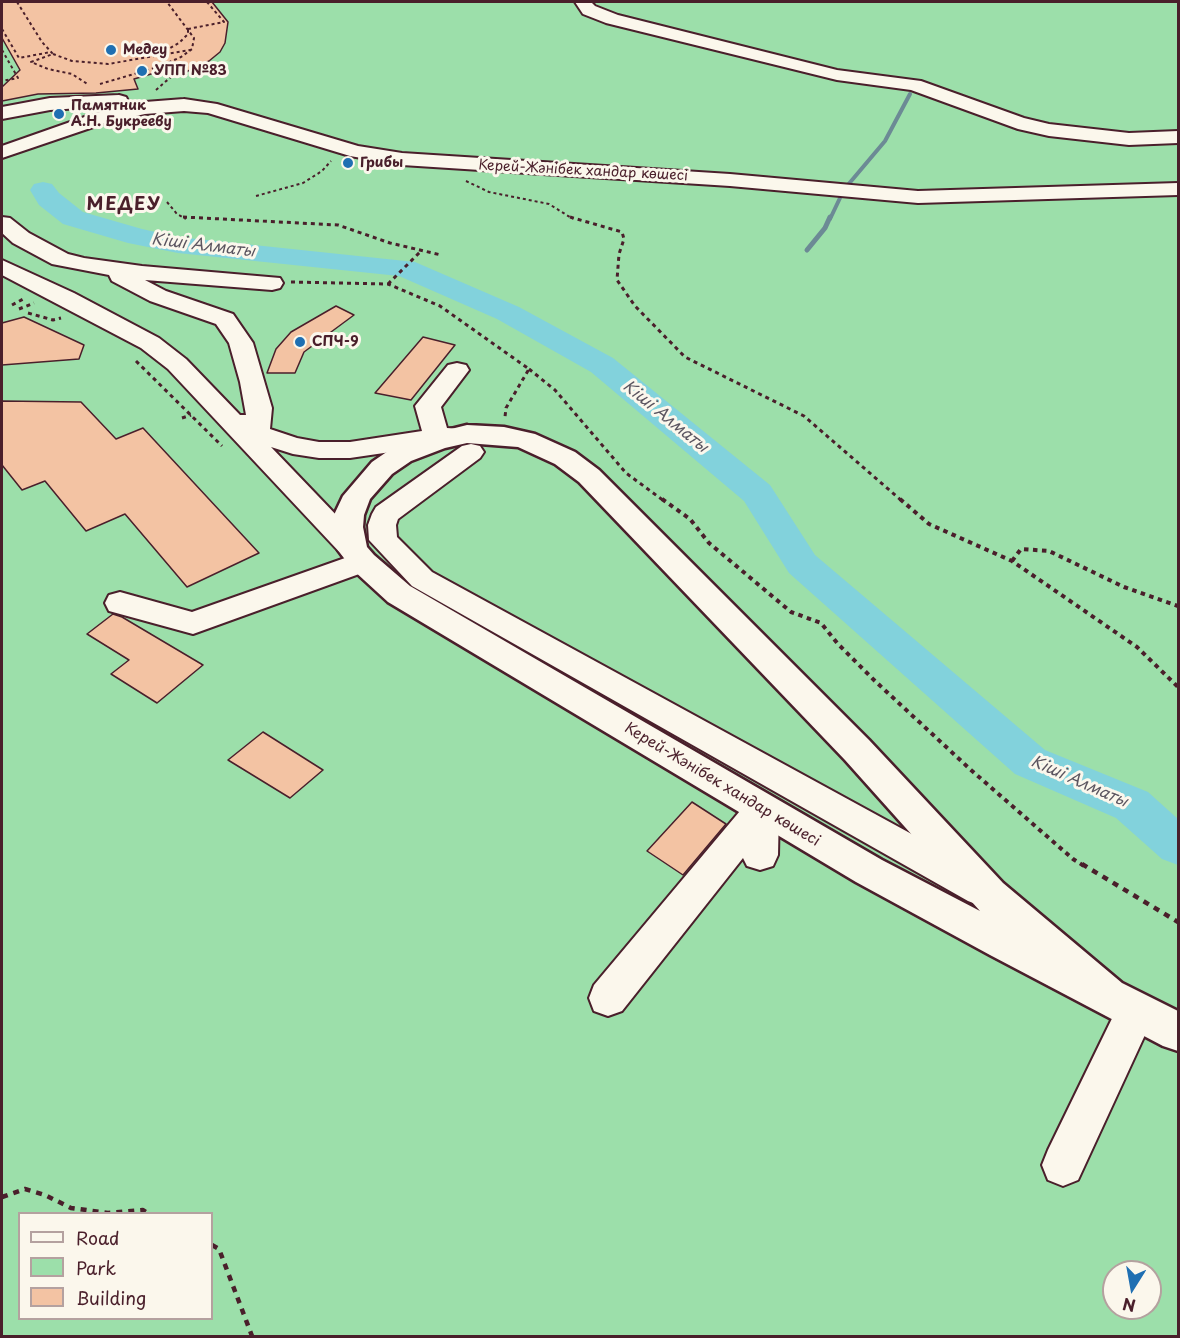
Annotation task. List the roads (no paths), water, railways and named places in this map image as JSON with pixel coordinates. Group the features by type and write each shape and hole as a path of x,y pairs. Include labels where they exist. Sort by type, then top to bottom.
{"main road":[{"name":"Керей-Жәнібек хандар көшесі","path":"1122,1003 990,895 857,750 589,476 565,458 547,449 504,436 437,441 409,451 382,468 357,496 349,514 348,527 358,556 399,594 869,871 1122,1003 1179,1032"}],"street":[{"path":"583,2 589,10 612,19 837,75 914,85 1018,123 1038,128 1129,139 1179,137"},
{"path":"6,112 50,104 117,101 155,104"},
{"name":"Керей-Жәнібек хандар көшесі","path":"7,147 103,117 155,104 210,108 357,152 413,160 730,180 918,197 1179,189"},
{"path":"6,112 39,115 45,119 46,124 43,129"},
{"path":"2,223 21,238 60,259 120,276 158,296 225,319 241,343 253,382 259,408 257,433"},
{"path":"84,265 142,273 272,283"},
{"name":"Керей-Жәнібек хандар көшесі","path":"2,267 25,301 150,343 177,364 201,408 322,514 358,556"},
{"path":"457,370 428,406 458,441 386,514 382,525 383,540 422,579 990,895"},
{"name":"Керей-Жәнібек хандар көшесі","path":"201,408 257,433 295,438 319,450 350,450 458,441"},
{"path":"120,603 194,623 358,556"},
{"path":"760,855 762,809"},
{"path":"608,998 762,809"},
{"path":"1063,1165 1122,1003"}],"waterway":[{"path":"847,186 885,141 910,94"},
{"name":"Кіші Алматы","path":"43,190 49,199 73,218 138,237 178,245 405,268 508,313 602,365 757,493 802,564 1030,762 1132,805 1178,846"},
{"path":"830,219 840,198"},
{"path":"807,250 825,228 830,217"}],"place":[{"name":"Медеу","path":"111,50"},
{"name":"УПП №83","path":"142,71"},
{"name":"Памятник А.Н. Букрееву","path":"59,114"},
{"name":"Грибы","path":"348,163"},
{"name":"СПЧ-9","path":"300,342"}],"district":[{"name":"МЕДЕУ","path":"124,205"}]}
